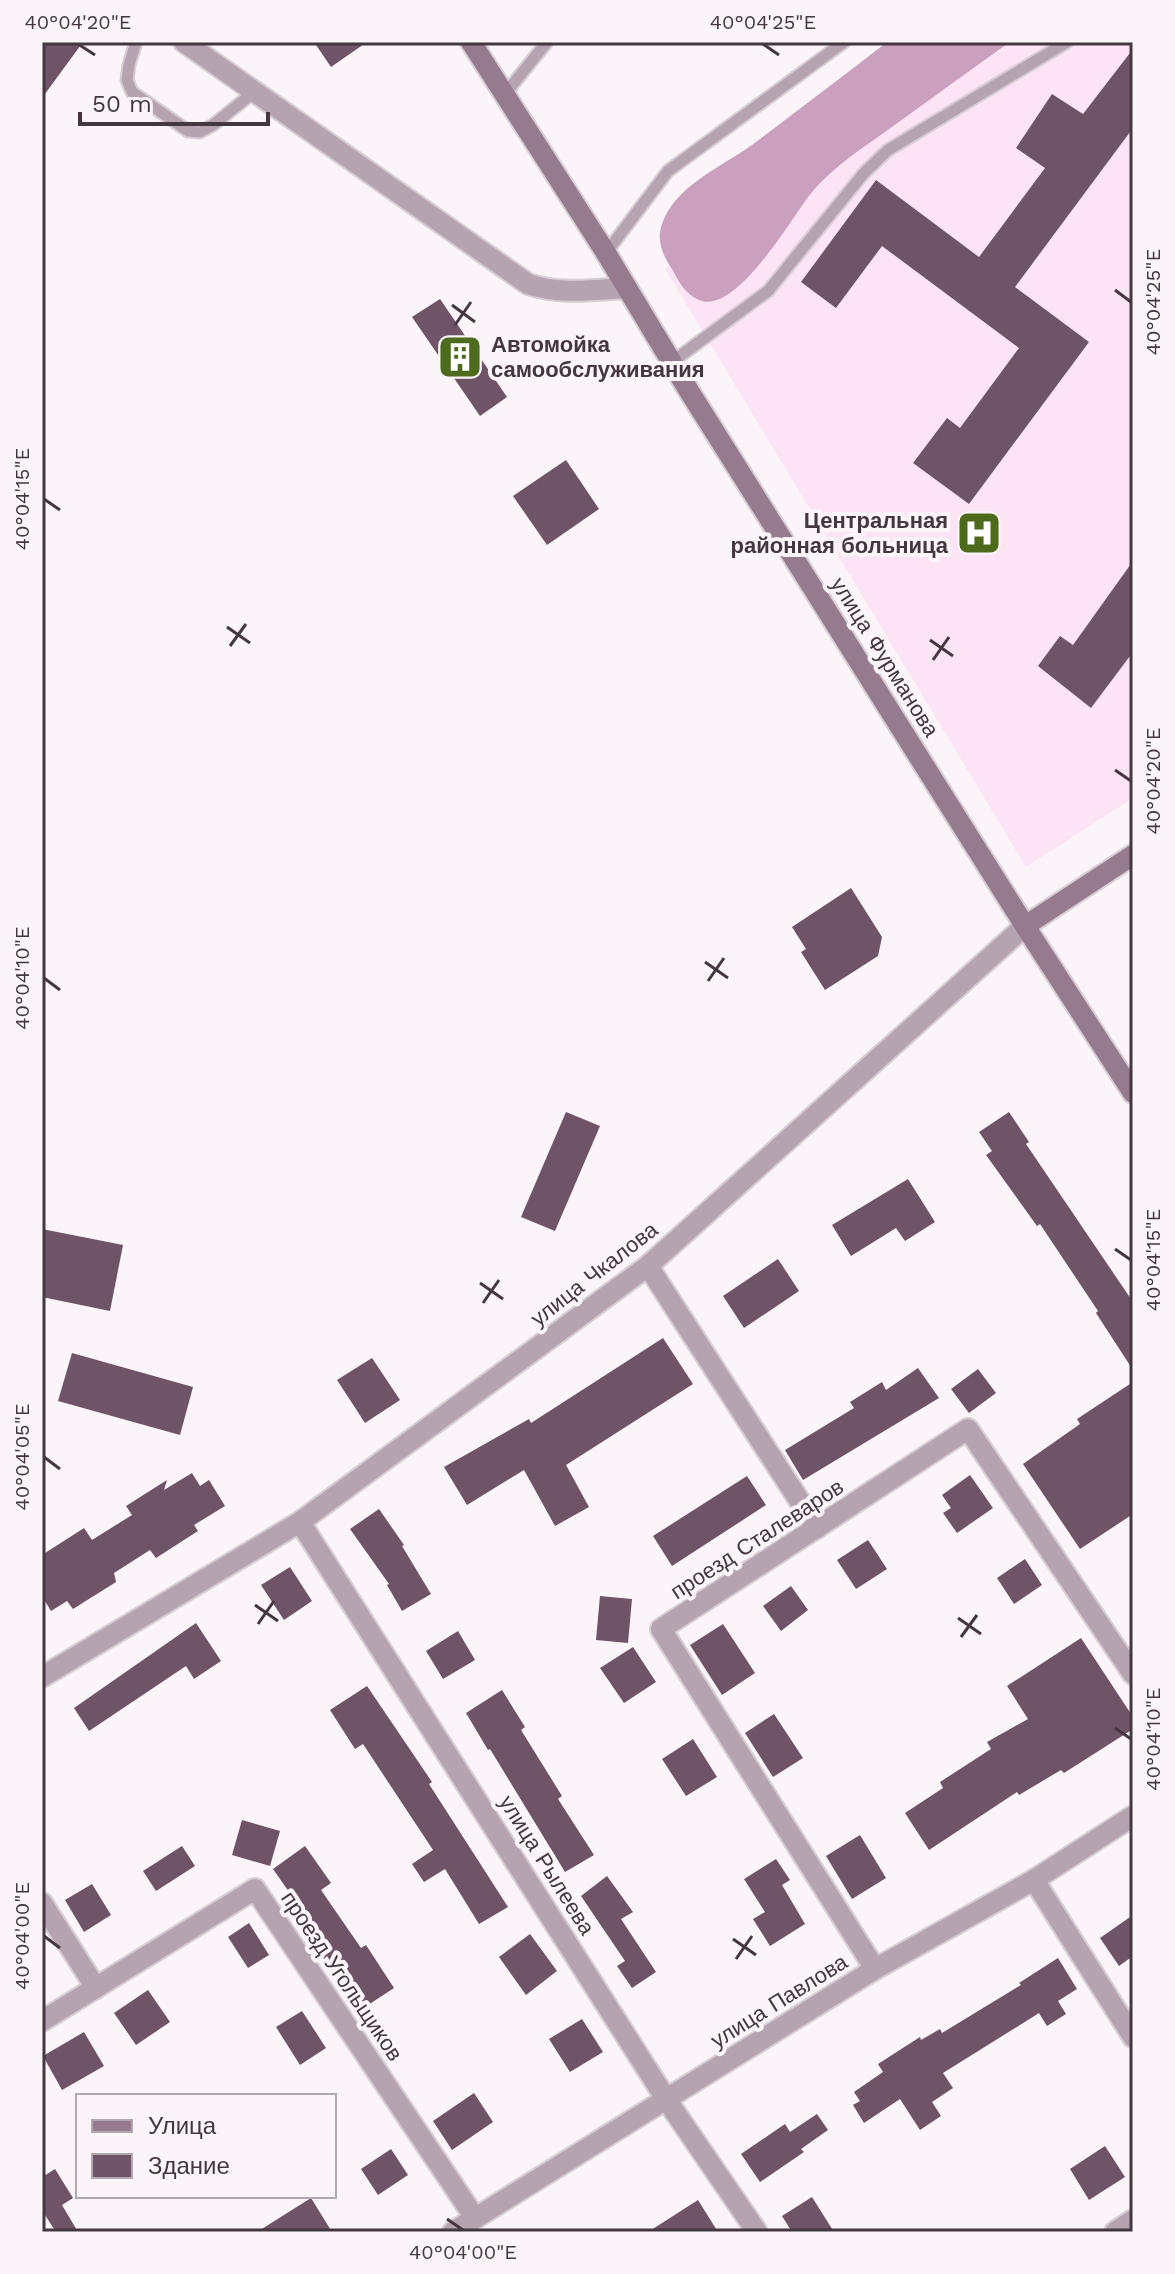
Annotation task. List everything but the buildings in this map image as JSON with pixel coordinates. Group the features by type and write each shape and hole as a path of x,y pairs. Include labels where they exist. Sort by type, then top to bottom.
{"street":[{"path":"184,42 528,284 544,290 627,288"},
{"name":"улица Фурманова","path":"471,42 1133,1093"},
{"name":"улица Чкалова","path":"42,1677 300,1522 648,1266 1025,926 1133,855"},
{"path":"648,1266 817,1528"},
{"name":"проезд Сталеваров","path":"875,1969 661,1629 968,1429 1133,1674"},
{"name":"улица Рылеева","path":"300,1522 666,2099 757,2232"},
{"name":"улица Павлова","path":"453,2232 875,1969 1034,1880 1133,1816"},
{"path":"1034,1880 1133,2037"},
{"name":"проезд Угольщиков","path":"42,2021 255,1889 475,2218"},
{"path":"42,1903 96,1988"},
{"path":"1115,2232 1133,2220"}],"lane":[{"path":"136,42 127,80 132,92 188,131 200,132 213,125 254,92"},
{"path":"505,94 547,42"},
{"path":"606,253 668,171 844,42"},
{"path":"672,362 768,291 864,173 888,150 1067,42"}],"shaded area":[{"path":"887,42 1010,42 830,174 812,192 762,261 729,293 714,301 699,300 690,294 669,264 660,242 662,224 677,199 700,178 752,145"},
{"name":"Центральная районная больница","path":"1012,42 1133,42 1133,798 1026,867 665,269"}],"place":[{"name":"Автомойка самообслуживания","path":"460,357"},
{"name":"Центральная районная больница","path":"979,533"}]}
